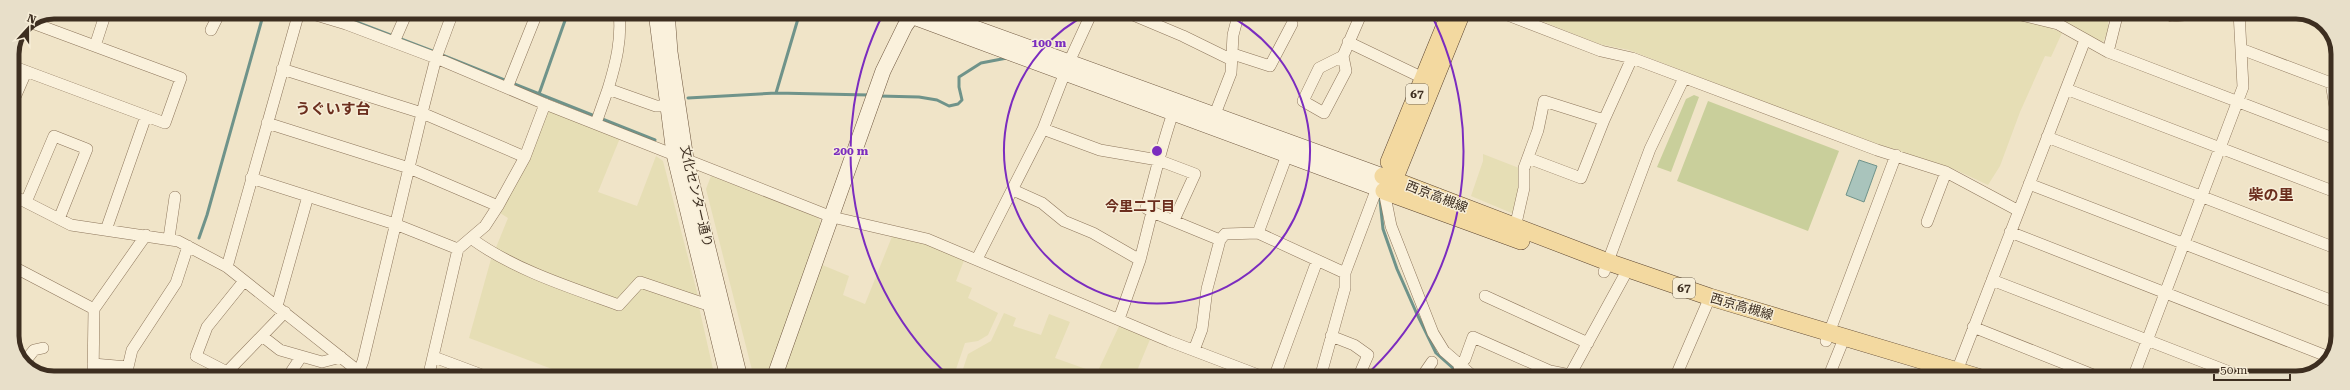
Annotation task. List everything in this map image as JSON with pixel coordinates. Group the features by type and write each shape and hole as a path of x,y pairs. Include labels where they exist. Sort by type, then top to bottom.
{"main road":[{"name":"67","path":"1385,184 1423,78 1447,19"},
{"name":"西京高槻線","path":"1459,19 1385,184 1625,274 1708,302 1835,338 1933,371"}],"street":[{"path":"95,46 104,19"},
{"path":"211,30 216,19"},
{"path":"227,267 297,19"},
{"path":"350,19 508,84 545,104 597,119 680,157 832,217 927,239 1248,371"},
{"path":"396,38 404,19"},
{"path":"363,371 363,361 408,168 437,54 450,19"},
{"path":"508,84 534,19"},
{"path":"597,119 618,58 620,19"},
{"name":"文化センター通り","path":"657,19 667,106 738,371"},
{"name":"文化センター通り","path":"668,19 680,157 711,306 726,371"},
{"path":"777,371 883,71 907,19"},
{"path":"924,19 1067,68 1215,114 1385,184"},
{"path":"948,19 1173,112 1287,155 1385,184"},
{"path":"977,259 1043,129 1067,68 1089,19"},
{"path":"1143,19 1232,57 1270,66 1292,24"},
{"path":"1215,114 1230,73 1234,29 1238,19"},
{"path":"1343,56 1319,68 1303,101 1324,113 1346,71 1343,56 1359,19"},
{"path":"1518,19 1601,51 1632,58 1877,150 1946,172 2019,211"},
{"path":"2038,19 2058,24 2081,35 2085,40 2108,52 2331,137"},
{"path":"2108,52 2116,19"},
{"path":"2136,371 2243,87 2239,19"},
{"path":"19,69 165,123 181,78 36,24"},
{"path":"1951,371 1973,328 2085,40"},
{"path":"1348,42 1423,78"},
{"path":"2241,49 2331,83"},
{"path":"1528,158 1581,178 1604,120 1632,58"},
{"path":"282,69 422,113 525,157"},
{"path":"19,88 26,72"},
{"path":"1606,267 1650,149 1684,78"},
{"path":"608,89 656,106 667,106"},
{"path":"2066,89 2331,190"},
{"path":"1514,233 1524,188 1524,168 1538,130 1544,101 1604,120"},
{"path":"430,371 458,249 484,226 498,206 525,157 545,104"},
{"path":"1173,112 1158,160 1146,208 1152,212 1220,240"},
{"path":"106,230 146,116"},
{"path":"267,123 408,168 498,206"},
{"path":"1043,129 1100,150 1158,160 1195,174 1174,220"},
{"path":"26,202 54,136 87,149 59,219"},
{"path":"2047,137 2331,246"},
{"path":"1258,233 1287,155"},
{"path":"1829,371 1835,338 1896,155"},
{"path":"1928,222 1946,172"},
{"path":"251,178 395,224 458,249"},
{"path":"1322,371 1345,288 1345,273 1385,184"},
{"path":"1385,184 1390,226 1415,292 1433,333 1444,351 1466,371"},
{"path":"2029,184 2331,300"},
{"path":"1013,190 1042,203 1064,221 1093,233 1140,260"},
{"path":"228,371 262,336 281,309 308,196"},
{"path":"168,238 175,197"},
{"path":"19,198 71,225 146,234 168,238 188,246 227,267 359,371"},
{"path":"1119,319 1140,260 1152,212"},
{"path":"2010,232 2325,355"},
{"path":"1194,350 1202,329 1208,289 1220,240 1224,234 1258,233 1345,273"},
{"path":"93,371 94,309 146,234"},
{"path":"472,238 499,256 554,281 619,305 640,282 711,306"},
{"path":"93,364 128,367 132,350 176,283 188,246"},
{"path":"1277,371 1317,261"},
{"path":"19,270 94,309"},
{"path":"1572,371 1625,274"},
{"path":"225,371 196,356 207,328 244,280"},
{"path":"1992,280 2228,371"},
{"path":"1485,296 1588,343"},
{"path":"1678,371 1708,302"},
{"path":"1973,328 2083,371"},
{"path":"262,336 280,350 301,357 322,362 341,357"},
{"path":"1331,336 1354,345 1368,355 1361,371"},
{"path":"1459,366 1465,359 1473,337 1550,371"},
{"path":"27,358 34,350 43,348"},
{"path":"292,371 301,357"},
{"path":"434,358 470,371"},
{"path":"1426,371 1432,362"}],"shaded area":[{"path":"1536,19 2022,19 2049,27 2062,33 2051,57 2045,56 2020,112 2000,166 1988,185 1956,170 1853,136 1629,50 1599,44"},
{"path":"2041,19 2108,19 2108,31 2103,42"},
{"path":"549,110 620,138 598,192 637,206 656,156 663,161 698,296 639,277 619,300 555,277 495,250 508,218 500,213 529,160"},
{"path":"1483,154 1519,168 1520,189 1514,214 1471,196 1483,161"},
{"path":"711,176 819,218 822,229 810,260 849,276 843,295 865,304 893,234 912,238 965,258 956,281 972,288 968,298 998,313 988,335 978,341 965,343 955,371 752,370 706,189"},
{"path":"491,259 615,306 640,287 699,307 713,371 557,371 469,338"},
{"path":"1004,313 1016,318 1013,326 1041,335 1049,314 1070,322 1055,358 1091,371 962,371 968,354 991,341"},
{"path":"1120,324 1151,337 1137,371 1098,371"}],"green space":[{"path":"1694,95 1699,97 1671,172 1657,167 1686,99"},
{"path":"1708,101 1839,151 1808,231 1677,181"}],"water":[{"path":"1859,160 1877,166 1864,202 1846,195"}],"waterway":[{"path":"199,238 207,215 262,19"},
{"path":"539,94 566,19"},
{"path":"776,93 798,19"},
{"path":"351,20 435,52"},
{"path":"442,55 655,140"},
{"path":"879,96 919,97 937,100 949,106 958,104 962,100 959,87 959,77 981,63 1007,58"},
{"path":"688,98 776,93 869,95"},
{"path":"1380,200 1383,229 1397,269 1416,312 1436,353 1456,371"}],"district":[{"name":"うぐいす台","path":"333,109"},
{"name":"柴の里","path":"2271,195"},
{"name":"今里二丁目","path":"1140,206"}]}
